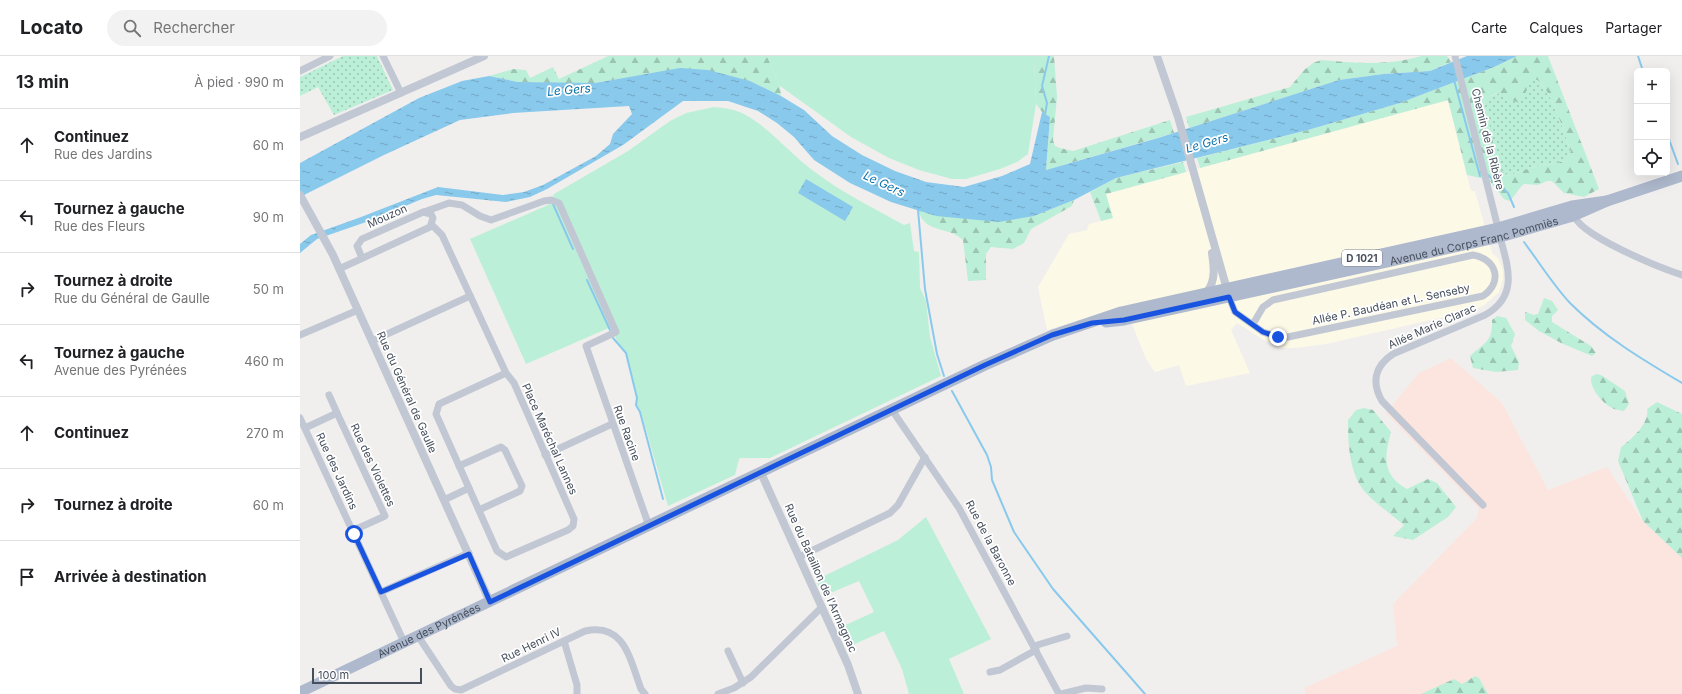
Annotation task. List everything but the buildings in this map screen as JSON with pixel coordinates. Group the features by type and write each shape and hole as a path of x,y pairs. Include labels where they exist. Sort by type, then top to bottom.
{"main road":[{"name":"D 1021","path":"1572,211 1682,176"},
{"name":"Avenue du Corps Franc Pommiès","path":"1092,323 1124,320 1228,293 1499,232 1572,211"},
{"name":"Avenue du Corps Franc Pommiès","path":"948,384 1020,348 1052,335 1092,323 1121,312 1207,292 1228,293"},
{"name":"Avenue des Pyrénées","path":"300,692 948,384"}],"street":[{"path":"300,71 330,56"},
{"path":"383,56 401,93"},
{"path":"300,137 484,56"},
{"path":"1157,56 1178,117 1228,293"},
{"name":"Chemin de la Ribère","path":"1455,56 1463,82 1499,232"},
{"name":"Rue du Général de Gaulle","path":"302,198 318,226 339,269 490,602"},
{"name":"Rue Racine","path":"423,212 449,203 457,203 480,216 491,220 544,201 555,200 559,203 616,332 586,346 612,424 649,526"},
{"path":"1572,211 1594,234 1645,262 1682,275"},
{"name":"Mouzon","path":"362,258 357,246 362,239 423,212 431,214 433,218 432,225 442,235 506,373"},
{"path":"339,269 432,225"},
{"path":"1207,292 1213,282 1214,272 1210,230"},
{"name":"Allée Marie Clarac","path":"1483,505 1382,400 1377,392 1376,379 1377,371 1386,359 1486,315 1498,306 1507,290 1509,273 1499,232"},
{"path":"1253,324 1263,307 1273,300 1473,255 1486,259 1491,264 1495,275 1494,285 1507,290"},
{"name":"Allée P. Baudéan et L. Senseby","path":"1228,293 1235,312 1271,335 1288,337 1483,296 1490,291 1494,285"},
{"path":"372,341 470,296"},
{"path":"300,336 358,310"},
{"name":"Place Maréchal Lannes","path":"506,373 514,384 545,454 574,519 571,528 506,557 497,551 436,414 437,407 439,404 506,373"},
{"name":"Rue des Violettes","path":"329,395 385,516 352,531"},
{"name":"Rue de la Baronne","path":"892,410 959,508 1060,694"},
{"path":"305,428 337,413"},
{"name":"Rue des Jardins","path":"300,418 404,642"},
{"path":"545,454 612,424"},
{"path":"459,466 501,447 505,450 522,486 520,491 479,510"},
{"path":"799,557 890,513 898,505 925,457"},
{"name":"Rue du Bataillon de l'Armagnac","path":"761,473 822,607 858,694"},
{"path":"444,500 469,488"},
{"path":"381,592 469,554"},
{"path":"718,694 743,683 822,607"},
{"name":"Rue Henri IV","path":"418,636 451,686 461,690 585,631 596,629 606,630 616,636 624,646 641,689 645,694"},
{"path":"990,672 1000,670 1035,648 1067,636"},
{"path":"564,641 577,685 577,694"},
{"path":"728,651 743,683"},
{"path":"1060,694 1086,688 1102,689"}],"shaded area":[{"path":"1448,100 1471,191 1475,191 1492,253 1498,258 1503,270 1503,279 1499,292 1483,306 1466,312 1326,344 1295,348 1282,348 1267,342 1237,323 1231,330 1250,373 1186,386 1179,365 1155,372 1146,359 1125,306 1047,330 1038,287 1069,234 1087,230 1089,224 1113,218 1106,194"},
{"path":"1451,358 1502,403 1548,490 1607,467 1641,519 1682,558 1682,694 1306,694 1304,688 1397,646 1393,604 1477,518 1479,509 1386,413 1419,373"}],"green space":[{"path":"343,56 377,56 393,90 334,115 318,87 300,96 300,77"},
{"path":"608,56 767,56 780,86 781,96 750,81 635,76 595,83 550,83 518,82 489,76 513,69 526,70 530,78 553,67 559,79"},
{"path":"767,56 1034,56 1036,104 1028,154 1017,162 1000,169 966,179 952,179 919,170 889,158 851,137 780,86"},
{"path":"1034,56 1054,56 1057,97 1053,140 1055,146 1073,151 1170,120 1174,133 1046,170 1050,117 1042,112 1036,104"},
{"path":"1421,56 1447,56 1451,62 1430,71 1383,74 1339,80 1189,128 1186,117 1290,87 1304,70 1313,63 1321,60 1372,63 1396,61"},
{"path":"1517,56 1548,56 1599,189 1584,197 1564,193 1552,181 1547,181 1538,185 1524,184 1509,201 1504,199 1489,180 1467,175 1448,100 1200,168 1197,158 1308,130 1400,103 1494,67","holes":["1535,79 1541,83 1552,100 1571,151 1566,161 1536,166 1508,176 1499,169 1484,102 1488,97 1497,93 1519,103 1524,99 1528,83"]},
{"path":"1535,79 1541,83 1552,100 1571,151 1566,161 1536,166 1508,176 1499,169 1484,102 1488,97"},
{"path":"714,107 725,108 744,114 762,126 825,180 904,225 910,223 914,251 919,252 920,288 926,301 930,337 941,376 770,458 741,458 739,459 735,475 668,506 641,412 637,405 637,397 626,352 617,341 611,327 526,364 470,239 548,205 554,194 628,151 670,121 686,113"},
{"path":"1183,162 1186,172 1106,194 1113,218 1101,221 1090,192 1116,178"},
{"path":"1074,200 1072,206 1031,229 1024,243 1013,249 991,247 986,254 986,280 968,281 963,240 957,235 932,227 926,223 918,210 936,216 1034,216"},
{"path":"1544,298 1552,301 1558,310 1552,316 1552,322 1591,346 1596,353 1592,356 1561,343 1539,331 1525,320 1525,312 1534,315 1538,314"},
{"path":"1497,316 1506,318 1515,334 1511,346 1519,362 1518,370 1496,372 1473,368 1470,356 1487,341 1491,333 1492,320"},
{"path":"1596,374 1601,375 1625,391 1629,404 1624,411 1612,408 1597,394 1591,381 1591,377"},
{"path":"1657,402 1682,414 1682,558 1643,521 1618,461 1621,447 1639,431 1646,420 1647,409"},
{"path":"1364,408 1373,410 1391,432 1386,457 1389,471 1393,478 1407,489 1428,479 1437,483 1456,507 1448,517 1413,540 1393,536 1404,525 1368,495 1362,488 1353,470 1349,450 1348,420 1356,410"},
{"path":"926,517 991,639 949,659 964,694 909,694 902,669 884,631 848,647 839,628 874,612 859,581 823,596 816,580 898,540"},
{"path":"1475,676 1479,678 1488,694 1421,694 1454,679 1462,684"}],"water":[{"name":"Le Gers","path":"1467,56 1517,56 1494,67 1400,103 1308,130 1116,178 1074,200 1034,216 999,222 936,216 891,202 850,183 814,160 794,137 777,123 758,111 728,101 683,101 623,145 547,189 530,197 506,202 436,195 422,199 372,220 317,239 300,253 300,244 311,235 438,187 503,195 524,192 543,185 596,156 610,144 613,134 632,114 629,106 513,113 460,120 384,155 300,197 300,163 419,98 462,81 489,76 518,82 595,83 680,68 708,70 750,81 781,96 804,110 832,136 862,155 895,171 926,182 964,187 1002,176 1030,164 1042,112 1050,117 1046,170 1158,138 1339,80 1383,74 1430,71"},
{"path":"806,179 853,207 845,221 798,193"}],"waterway":[{"path":"1045,115 1047,103 1042,86 1049,56"},
{"path":"1638,56 1642,68"},
{"path":"1454,80 1480,176"},
{"path":"1669,140 1678,164"},
{"path":"1488,175 1508,193 1514,207"},
{"path":"553,204 573,249"},
{"path":"918,210 925,289 937,354 944,376"},
{"path":"1524,242 1558,289 1583,315 1624,347 1682,383"},
{"path":"587,280 610,330"},
{"path":"613,338 626,353 637,398 636,405 640,412 663,499"},
{"path":"952,391 987,455 991,467 992,480 1014,532 1053,589 1145,694"}],"route":[{"path":"354,534 381,592 469,554 490,602 948,384 1020,348 1052,335 1092,323 1124,320 1229,297 1235,312 1263,332 1278,337"}]}
